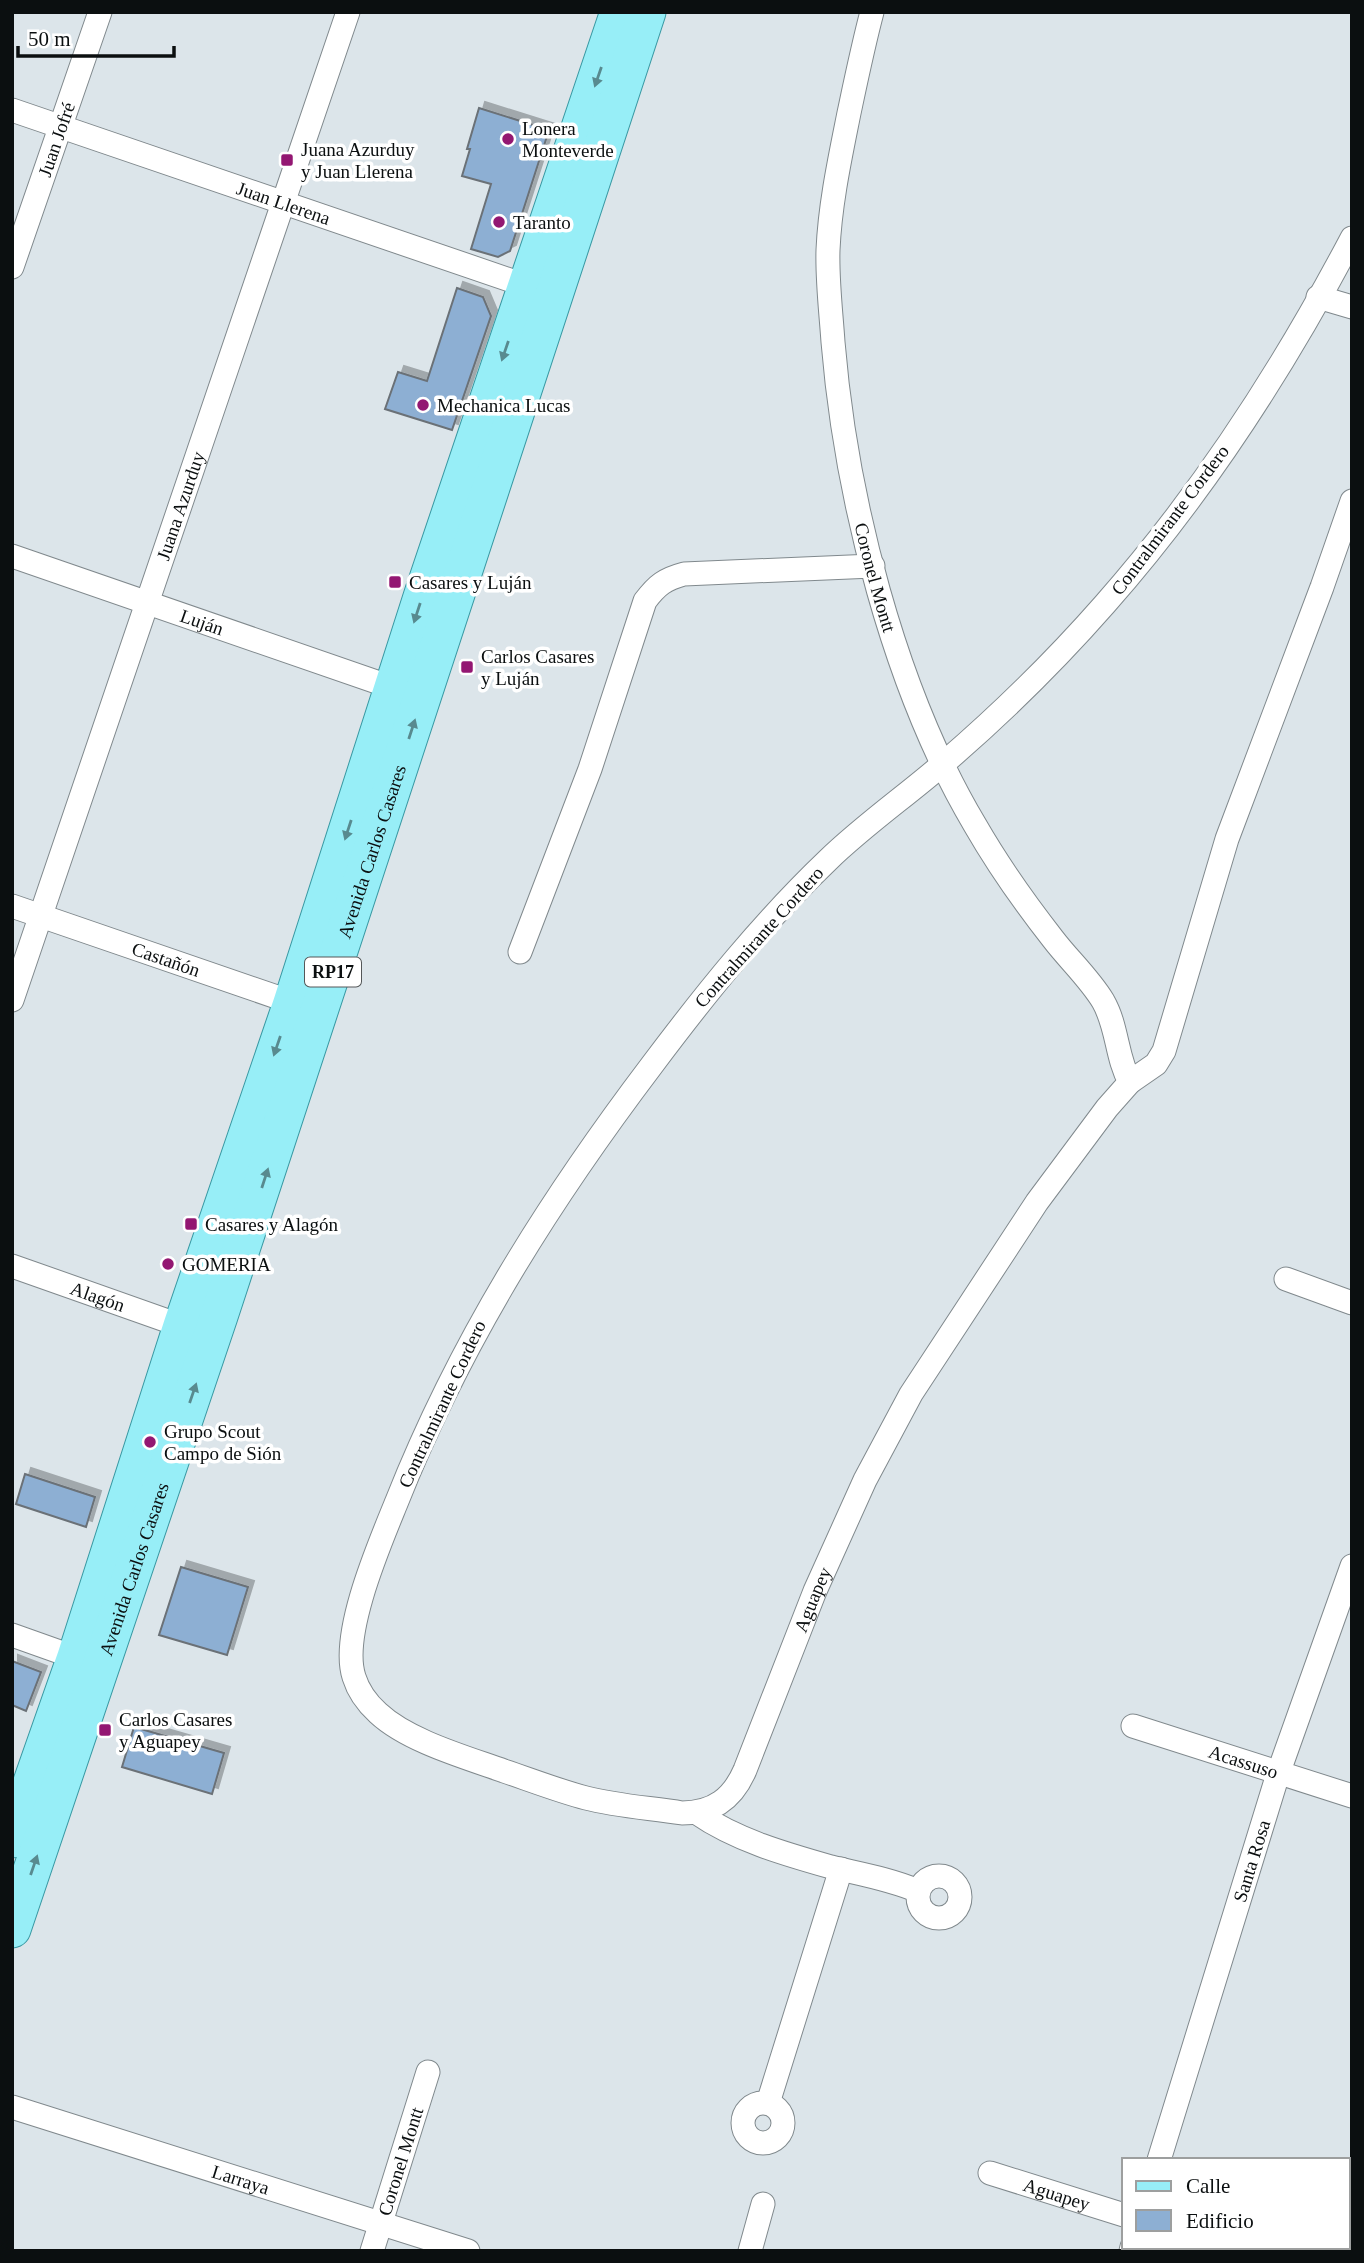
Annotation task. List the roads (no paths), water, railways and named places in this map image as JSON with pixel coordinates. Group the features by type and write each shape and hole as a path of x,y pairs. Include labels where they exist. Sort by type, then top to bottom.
{"main road":[{"name":"Avenida Carlos Casares","path":"12,1839 88,1662 306,1007 542,291 620,12"},
{"name":"Avenida Carlos Casares","path":"12,1929 182,1326 306,1007 394,688 647,12"}],"street":[{"name":"Juan Jofré","path":"12,267 100,12"},
{"name":"Juana Azurduy","path":"12,1000 348,12"},
{"name":"Coronel Montt","path":"872,12 835,178 828,251 836,382 847,454 873,566 896,645 942,764 974,823 1020,897 1095,988 1113,1023 1123,1070 1130,1083"},
{"name":"Juan Llerena","path":"12,110 542,291"},
{"name":"Contralmirante Cordero","path":"365,1699 355,1681 350,1660 353,1632 376,1553 418,1446 456,1367 494,1297 565,1185 687,1018 765,924 830,858 1002,711 1059,654 1156,545 1208,475 1264,391 1352,238"},
{"path":"1318,297 1352,307"},
{"name":"Aguapey","path":"365,1699 390,1722 416,1736 524,1778 589,1799 697,1813 729,1798 738,1786 815,1591 864,1480 911,1394 1037,1202 1107,1108 1130,1083 1156,1064 1164,1051 1200,921 1227,839 1352,501"},
{"name":"Luján","path":"12,556 394,688"},
{"path":"520,952 590,769 645,601 656,586 667,579 684,574 873,566"},
{"name":"Castañón","path":"12,906 306,1007"},
{"name":"Alagón","path":"12,1266 182,1326"},
{"path":"1286,1279 1352,1303"},
{"name":"Santa Rosa","path":"1160,2158 1278,1774 1352,1566"},
{"path":"12,1635 88,1662"},
{"name":"Acassuso","path":"1133,1726 1352,1796"},
{"path":"697,1813 743,1839 841,1869 899,1883 918,1891"},
{"path":"768,2103 841,1869"},
{"name":"Coronel Montt","path":"372,2251 428,2072"},
{"name":"Larraya","path":"12,2107 468,2251"},
{"name":"Aguapey","path":"990,2173 1122,2214"},
{"path":"750,2251 763,2204"}],"place":[{"name":"Lonera Monteverde","path":"508,139"},
{"name":"Juana Azurduy y Juan Llerena","path":"287,160"},
{"name":"Taranto","path":"499,222"},
{"name":"Mechanica Lucas","path":"423,405"},
{"name":"Casares y Luján","path":"395,582"},
{"name":"Carlos Casares y Luján","path":"467,667"},
{"name":"Casares y Alagón","path":"191,1224"},
{"name":"GOMERIA","path":"168,1264"},
{"name":"Grupo Scout Campo de Sión","path":"150,1442"},
{"name":"Carlos Casares y Aguapey","path":"105,1730"}]}
